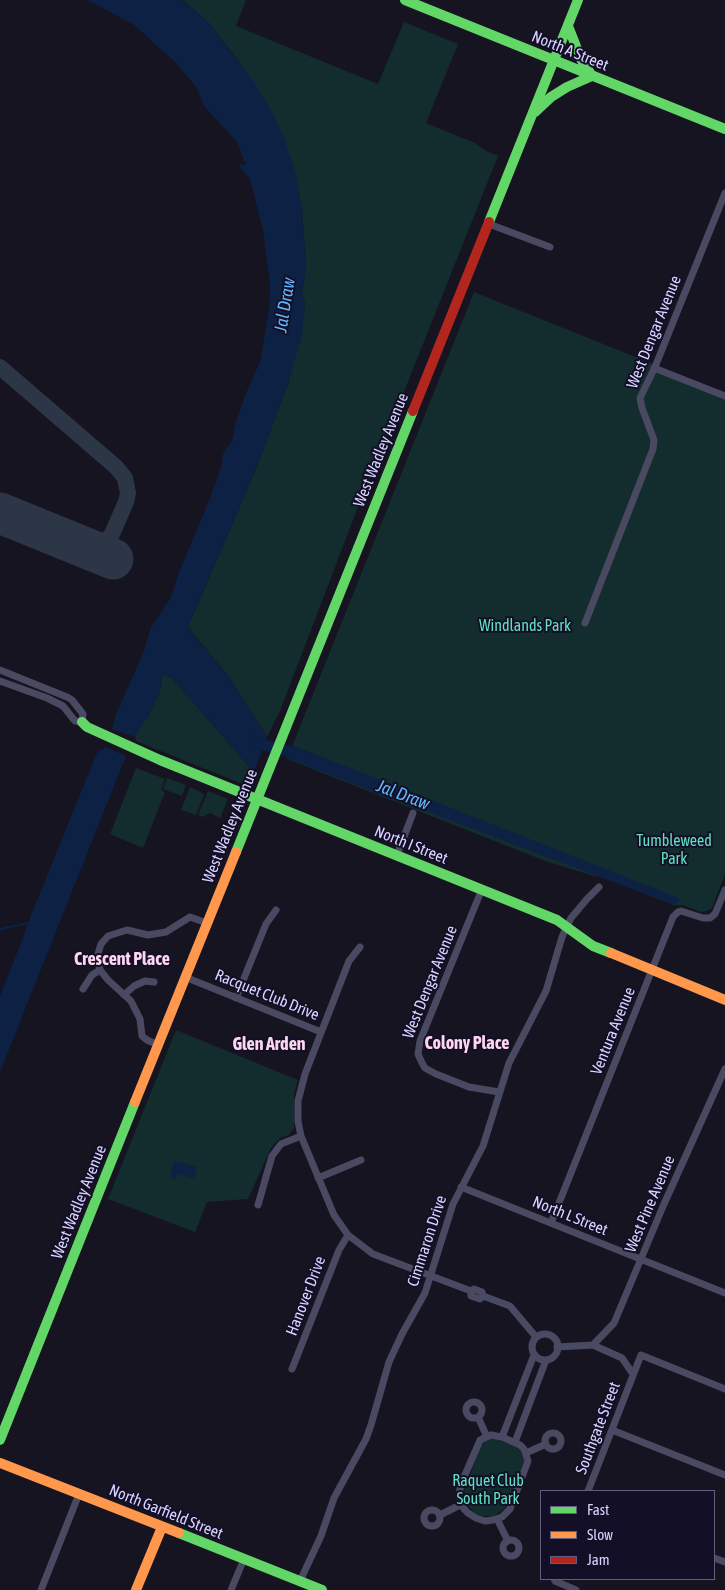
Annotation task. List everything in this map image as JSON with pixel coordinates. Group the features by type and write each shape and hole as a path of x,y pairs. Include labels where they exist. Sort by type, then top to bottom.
{"main road":[{"name":"North A Street","path":"405,0 725,129"},
{"name":"West Wadley Avenue","path":"0,1440 578,0"},
{"path":"532,115 551,97 567,87 592,76 581,60 568,26"},
{"name":"North I Street","path":"82,722 87,727 160,760 550,917 592,946 725,1000"},
{"name":"North Garfield Street","path":"0,1463 322,1590"},
{"path":"136,1590 162,1527"}],"street":[{"name":"West Dengar Avenue","path":"585,623 653,450 654,440 640,398 725,193"},
{"path":"489,224 550,247"},
{"path":"654,368 725,396"},
{"path":"0,670 67,696 83,714 82,722 75,721 63,706 47,698 0,681"},
{"path":"397,855 413,813"},
{"name":"Cimmaron Drive","path":"300,1582 321,1536 334,1498 366,1439 389,1362 402,1334 425,1294 452,1204 489,1132 499,1092 514,1052 546,991 566,927 579,907 599,887"},
{"name":"West Dengar Avenue","path":"482,889 420,1041 418,1054 422,1064 436,1074 469,1087 499,1092"},
{"name":"Ventura Avenue","path":"552,1224 651,970 675,914 685,912 703,918 710,918 715,914 725,890"},
{"path":"236,998 266,924 276,910"},
{"path":"158,1045 142,1036 140,1019 131,1001 100,970 97,957 100,944 108,936 127,930 148,935 166,932 190,917 207,923"},
{"path":"321,1032 349,960 360,947"},
{"path":"83,989 92,975 100,970"},
{"name":"Racquet Club Drive","path":"185,977 321,1032 304,1077 298,1101 298,1121 301,1136 334,1215 348,1235 373,1254 471,1292 474,1289 482,1292 483,1296 510,1306 536,1338"},
{"path":"124,995 134,986 145,981 154,982"},
{"name":"West Pine Avenue","path":"592,1345 614,1323 664,1204 725,1069"},
{"path":"258,1204 272,1156 281,1144 301,1136"},
{"path":"318,1178 361,1160"},
{"name":"North L Street","path":"461,1188 725,1293"},
{"name":"Hanover Drive","path":"292,1369 338,1250 348,1235"},
{"path":"544,1334 551,1336 556,1341 557,1347 556,1354 546,1360 540,1360 534,1355 532,1348 534,1340 544,1334"},
{"path":"557,1347 592,1345 622,1358 633,1374"},
{"path":"502,1437 534,1355"},
{"path":"633,1374 641,1355 725,1389"},
{"path":"515,1442 546,1360"},
{"name":"Southgate Street","path":"588,1490 633,1374"},
{"path":"478,1417 487,1437"},
{"path":"612,1430 725,1475"},
{"path":"495,1435 502,1437 520,1445 528,1458 528,1466 507,1512 497,1519 485,1521 468,1514 459,1495 480,1440 495,1435"},
{"path":"526,1453 546,1444"},
{"path":"41,1590 79,1494"},
{"path":"440,1515 462,1504"},
{"path":"497,1519 508,1541"},
{"path":"231,1590 244,1559"},
{"path":"555,1580 576,1590"}],"green space":[{"path":"183,0 246,0 236,26 378,84 404,22 458,44 426,123 475,143 486,151 498,156 358,507 280,711 267,737 229,677 190,630 190,622 256,469 289,381 305,304 302,294 306,266 302,210 238,60 209,23"},
{"name":"Windlands Park","path":"474,292 725,393 725,874 712,908 707,911 701,912 683,905 674,905 609,878 594,876 545,861 287,759"},
{"path":"162,675 171,677 254,772 249,784 245,785 136,741 135,737 160,691"},
{"path":"136,768 165,779 161,790 165,792 143,848 110,834"},
{"path":"167,778 186,785 182,796 163,789"},
{"path":"190,787 204,795 196,815 181,810"},
{"path":"208,791 228,799 220,818 210,813 203,817 198,815"},
{"path":"176,1030 298,1080 294,1094 294,1128 289,1135 280,1138 271,1148 248,1199 207,1202 195,1232 108,1199"},
{"name":"Raquet Club South Park","path":"496,1439 516,1447 524,1457 524,1461 508,1504 494,1516 483,1516 476,1514 465,1502 464,1490 481,1446 484,1442"}],"water":[{"path":"88,0 183,0 209,23 254,82 275,117 295,171 302,210 306,266 302,294 305,304 302,334 289,381 256,469 190,622 190,631 229,677 267,737 254,772 171,677 162,675 160,691 135,737 112,729 116,714 142,656 151,627 171,597 221,468 223,454 232,441 235,425 246,393 260,362 269,309 270,285 263,230 250,179 238,164 246,165 236,141 204,106 196,87 176,63 134,25"},
{"path":"292,745 681,899 674,905 286,758"},
{"path":"106,747 126,756 0,1072 0,996 97,753"},
{"path":"174,1161 197,1167 194,1178 178,1174 176,1180 170,1178"}],"waterway":[{"name":"Jal Draw","path":"254,737 260,744 292,752 303,757"},
{"path":"0,929 29,923"}],"taxiway":[{"path":"0,367 116,467 125,478 128,493 126,502 112,534 104,543 98,545 79,545"}],"runway":[{"path":"0,513 113,559"}],"traffic: fast":[{"path":"405,0 725,129"},
{"path":"489,222 578,0"},
{"path":"535,112 551,97 567,87 592,76 581,59 568,26"},
{"path":"236,852 413,411"},
{"path":"82,722 87,727 160,760 557,920 593,946 611,953"},
{"path":"0,1440 135,1102"},
{"path":"179,1533 322,1590"}],"traffic: slow":[{"path":"135,1102 236,852"},
{"path":"611,953 725,1000"},
{"path":"0,1463 179,1533"},
{"path":"136,1590 162,1527"}],"traffic: jam":[{"path":"413,411 489,222"}],"district":[{"name":"Crescent Place","path":"122,959"},
{"name":"Colony Place","path":"467,1043"},
{"name":"Glen Arden","path":"269,1044"}],"park label":[{"name":"Tumbleweed Park","path":"674,850"}]}
